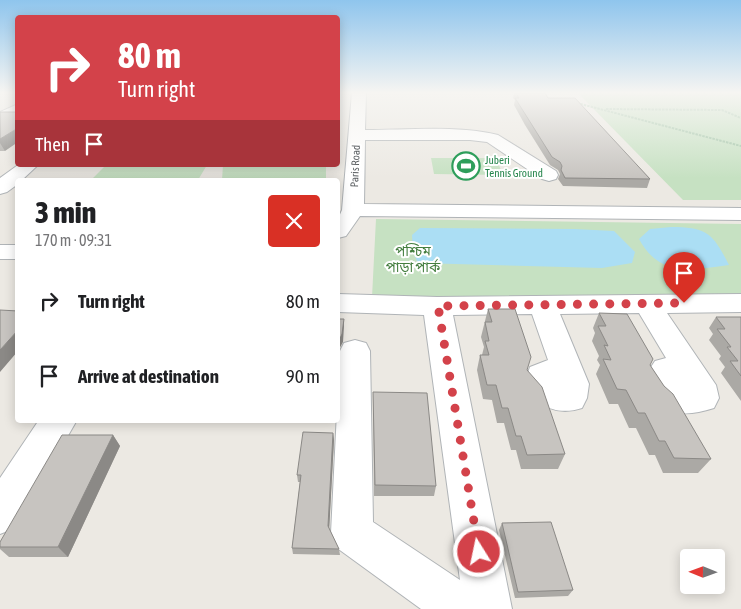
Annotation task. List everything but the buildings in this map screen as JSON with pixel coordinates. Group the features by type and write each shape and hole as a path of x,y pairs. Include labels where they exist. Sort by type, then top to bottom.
{"street":[{"name":"Paris Road","path":"353,210 358,121"},
{"path":"357,135 470,135 492,138 549,175"},
{"path":"0,188 26,167"},
{"path":"340,229 346,223 353,210 741,214"},
{"path":"0,252 15,252"},
{"path":"340,303 438,306 741,303"},
{"path":"647,304 690,370"},
{"path":"542,305 568,371"},
{"path":"438,306 488,609"},
{"path":"356,351 352,533 461,609"},
{"path":"0,514 57,423"}],"path":[{"path":"647,121 741,146"}],"green space":[{"path":"606,121 741,121 741,200 683,200"},
{"name":"Juberi Tennis Ground","path":"431,158 496,158 503,175 434,174"},
{"path":"104,167 206,167 199,178 93,178"},
{"path":"223,167 326,167 326,178 222,178"},
{"name":"পশ্চিম পাড়া পার্ক","path":"376,219 741,224 741,294 372,297"}],"water":[{"path":"683,227 708,234 718,246 729,265 690,269 667,266 657,260 647,252 639,239 650,229"},
{"path":"420,228 614,231 635,252 632,263 602,268 418,263 413,252 412,235"}],"place":[{"name":"Juberi Tennis Ground","path":"466,166"}],"route":[{"path":"479,552 438,306 684,303"}]}
